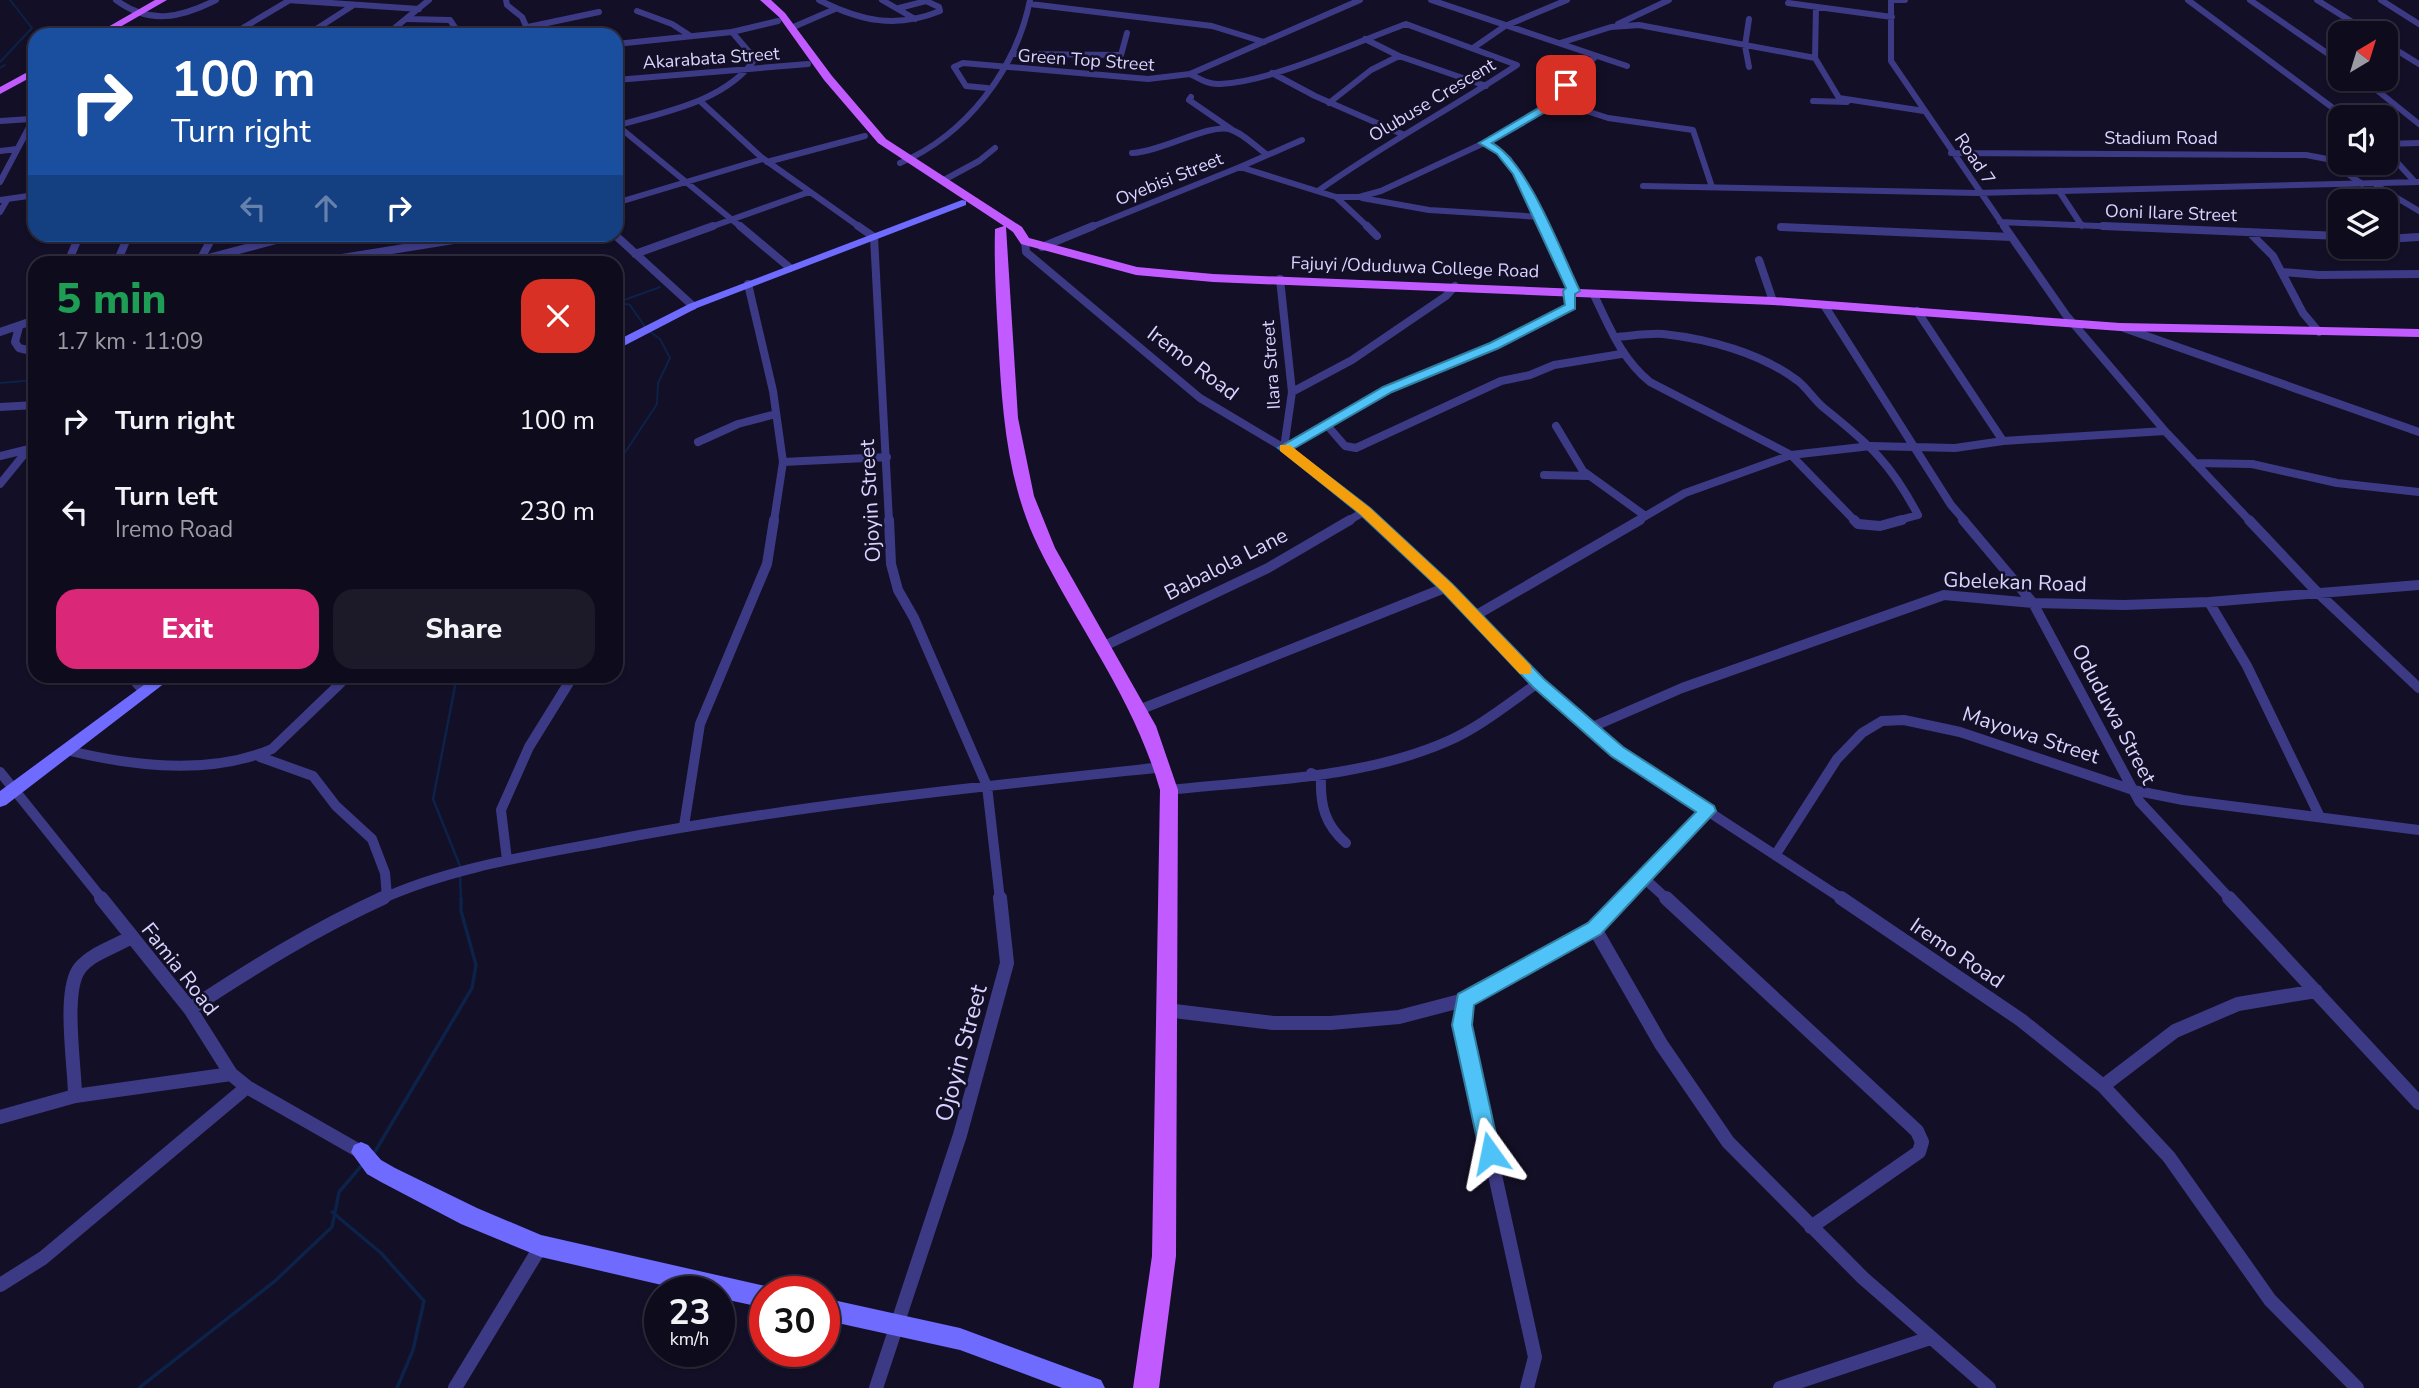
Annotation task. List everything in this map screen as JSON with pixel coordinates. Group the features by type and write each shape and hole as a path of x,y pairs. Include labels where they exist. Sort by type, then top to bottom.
{"main road":[{"path":"112,28 162,0"},
{"path":"752,0 778,21 808,64 866,136 1001,229 1022,239"},
{"path":"765,0 791,28 874,133 894,152 904,161 942,181 1022,239"},
{"path":"0,91 28,75"},
{"path":"1001,229 1010,429 1023,490 1046,547 1139,710 1164,767 1169,790 1164,1256 1146,1388"},
{"path":"1000,249 1022,239"},
{"name":"Fajuyi /Oduduwa College Road","path":"1022,239 1098,263 1161,275 1773,301 2120,327 2419,333"}],"street":[{"path":"116,0 135,15 178,18 216,0"},
{"path":"243,28 289,0 419,9"},
{"path":"395,28 429,0"},
{"path":"506,0 507,5 522,16 527,27 598,12"},
{"path":"819,0 835,9 878,24 915,19 940,11 939,7 926,1 899,8"},
{"path":"882,0 915,19"},
{"name":"Green Top Street","path":"987,89 966,86 954,67 963,63 1148,79 1189,74 1360,0"},
{"path":"1431,0 1627,66"},
{"path":"1447,6 1463,0"},
{"path":"1473,48 1505,26 1567,0"},
{"path":"1560,43 1611,27 1669,0"},
{"path":"1891,0 1905,0"},
{"name":"Road 7","path":"1891,0 1891,61 1978,193 2072,322 2165,431 2316,591 2419,688"},
{"path":"2188,0 2329,105"},
{"path":"2250,0 2328,54"},
{"path":"2317,0 2351,21"},
{"path":"2381,0 2419,24"},
{"path":"904,161 959,127 1013,54 1030,2 1212,26 1264,42"},
{"path":"1788,3 1892,18"},
{"path":"318,28 352,6"},
{"path":"1816,7 1815,58 1839,98 1847,102"},
{"path":"791,28 835,9"},
{"path":"637,11 676,24 689,35"},
{"path":"407,19 450,20 455,28"},
{"path":"1749,19 1745,46 1749,67"},
{"path":"623,43 732,32 778,21"},
{"name":"Olubuse Crescent","path":"1189,74 1205,82 1220,84 1272,73 1406,24 1517,65 1448,111 1402,134 1318,191"},
{"path":"1611,27 1652,27 1815,58"},
{"path":"623,126 700,102 744,71 755,59 732,32"},
{"path":"1013,54 1121,54 1128,33"},
{"path":"1365,39 1399,56 1486,86"},
{"path":"2398,51 2419,64"},
{"path":"1329,103 1371,70 1399,56"},
{"name":"Oyebisi Street","path":"1042,247 1240,167 1336,197 1359,197 1381,191 1484,143 1556,101 1566,85 1595,57"},
{"name":"Akarabata Street","path":"623,80 808,64"},
{"path":"1272,73 1329,103 1402,134"},
{"path":"2378,91 2419,124"},
{"path":"1191,97 1189,100 1223,121 1266,154"},
{"path":"1556,101 1572,109 1625,123 1693,130 1712,187"},
{"path":"1813,101 1924,111"},
{"path":"700,102 725,128 765,160 874,237"},
{"path":"0,121 28,118"},
{"path":"1210,132 1223,121"},
{"path":"0,182 28,128"},
{"path":"1132,153 1156,151 1210,132 1227,129 1239,135"},
{"path":"623,131 790,268"},
{"path":"623,201 765,160 866,136"},
{"path":"1240,167 1302,140"},
{"path":"1284,448 1387,390 1495,345 1564,311 1572,302 1571,291 1539,217 1509,159 1484,143"},
{"path":"2398,145 2419,143"},
{"path":"942,181 979,161 995,148"},
{"path":"0,151 17,149"},
{"name":"Stadium Road","path":"1951,153 2306,155 2327,159 2365,184"},
{"path":"2398,161 2417,182"},
{"path":"1643,186 1978,193 2417,182"},
{"path":"2365,184 2384,188 2419,211"},
{"path":"2059,191 2082,226"},
{"path":"635,254 809,192"},
{"path":"0,212 4,200 28,196"},
{"path":"1336,197 1377,236"},
{"path":"1359,197 1429,210 1539,217"},
{"path":"623,342 693,306 962,203"},
{"name":"Ooni Ilare Street","path":"2000,222 2328,236"},
{"path":"1781,227 2011,237"},
{"path":"2250,233 2272,254 2303,313 2319,332"},
{"name":"Ojoyin Street","path":"874,237 891,564 898,590 914,618 987,786 1007,963 960,1135 876,1388"},
{"path":"2398,238 2419,237"},
{"name":"Iremo Road","path":"1022,239 1026,252 1200,398 1284,448 1365,511 1447,587 1538,683 1617,752 1776,854 2021,1020 2103,1086 2169,1157 2270,1300 2357,1388"},
{"path":"218,256 270,242"},
{"path":"354,256 441,242"},
{"path":"622,242 693,306"},
{"path":"1759,260 1773,301"},
{"path":"2282,272 2319,275 2419,274"},
{"name":"Ilara Street","path":"1280,279 1292,392 1284,448"},
{"path":"684,826 700,724 767,564 783,462 776,414 748,284"},
{"path":"1292,392 1352,360 1446,296 1455,286"},
{"path":"1594,295 1621,354 1631,369 1650,382 1791,455 1858,524 1880,526 1918,515 1897,476 1871,446 1817,402 1798,382 1736,349 1662,334 1615,337"},
{"name":"Oduduwa Street","path":"1824,305 1951,505 2033,603 2138,801 2419,1103"},
{"path":"1917,311 2003,441"},
{"path":"0,332 28,323"},
{"path":"19,327 15,342 19,348 28,350"},
{"path":"2120,327 2419,432"},
{"path":"1326,424 1345,446 1356,448 1501,381 1530,375 1554,365 1621,354"},
{"path":"0,407 28,405"},
{"path":"698,442 738,424 776,414"},
{"path":"1556,426 1572,449 1573,458 1588,476 1644,515"},
{"path":"1473,617 1685,493 1791,455 1871,446 1955,449 2003,441 2165,431"},
{"path":"0,456 28,450"},
{"path":"0,484 28,452"},
{"path":"783,462 887,457"},
{"path":"2195,463 2252,464 2337,484 2419,492"},
{"path":"1544,475 1588,476"},
{"name":"Babalola Lane","path":"1102,648 1268,568 1365,511"},
{"name":"Gbelekan Road","path":"1590,728 1682,688 1944,595 2033,603 2209,602 2316,591 2418,586"},
{"path":"1139,710 1447,587"},
{"path":"2209,602 2247,666 2319,815"},
{"path":"137,683 145,692"},
{"path":"7,795 157,683"},
{"path":"66,750 120,763 231,764 260,757 340,683"},
{"path":"507,860 501,810 528,747 569,683"},
{"path":"1169,790 1311,773 1430,749 1471,729 1538,683"},
{"name":"Mayowa Street","path":"1776,854 1838,759 1861,733 1882,721 1904,720 1961,732 2133,790 2183,800 2319,815 2419,830"},
{"path":"260,757 313,776 336,806 372,839 385,873 387,897"},
{"path":"190,1009 256,965 342,916 443,877 507,860 684,826 987,786 1164,767"},
{"name":"Famia Road","path":"0,772 7,795 190,1009 231,1074 247,1087 368,1160"},
{"path":"1311,773 1321,778 1320,794 1328,825 1346,843"},
{"path":"1166,1010 1273,1023 1331,1023 1399,1017 1464,1000 1595,929 1708,811"},
{"path":"1645,879 1917,1131 1922,1142 1919,1152 1811,1227"},
{"path":"1595,929 1661,1044 1728,1142 1811,1227 1930,1338 1989,1388"},
{"path":"75,1096 72,1033 75,979 79,970 131,937"},
{"path":"2103,1086 2175,1031 2238,1004 2316,991"},
{"path":"1464,1000 1462,1025 1535,1357 1527,1388"},
{"path":"0,1117 75,1096 231,1074"},
{"path":"0,1285 43,1258 247,1087"},
{"path":"368,1160 469,1216 541,1246 749,1293"},
{"path":"455,1388 541,1246"},
{"path":"840,1312 960,1339 1093,1388"},
{"path":"1780,1388 1930,1338"}],"waterway":[{"path":"10,0 32,28"},
{"path":"0,62 28,32"},
{"path":"0,68 5,65"},
{"path":"623,300 660,287"},
{"path":"623,303 630,305 645,327"},
{"path":"623,455 657,404 658,383 670,358 660,339 649,331"},
{"path":"0,383 28,381"},
{"path":"456,683 433,799 460,866"},
{"path":"460,876 461,900"},
{"path":"373,1155 472,988 476,965 461,911 461,900"},
{"path":"335,1214 339,1192 363,1164"},
{"path":"139,1388 275,1281 332,1227 335,1214"},
{"path":"335,1214 381,1253 424,1301 413,1350 397,1388"}],"slow traffic":[{"path":"1285,448 1365,511 1447,587 1526,670"}],"route":[{"path":"1490,1153 1462,1025 1464,1000 1595,929 1708,811 1617,752 1538,683 1447,587 1365,511 1284,448 1387,390 1495,345 1571,306 1569,291 1574,291 1518,173 1509,159 1484,143 1556,101 1566,85"}]}
